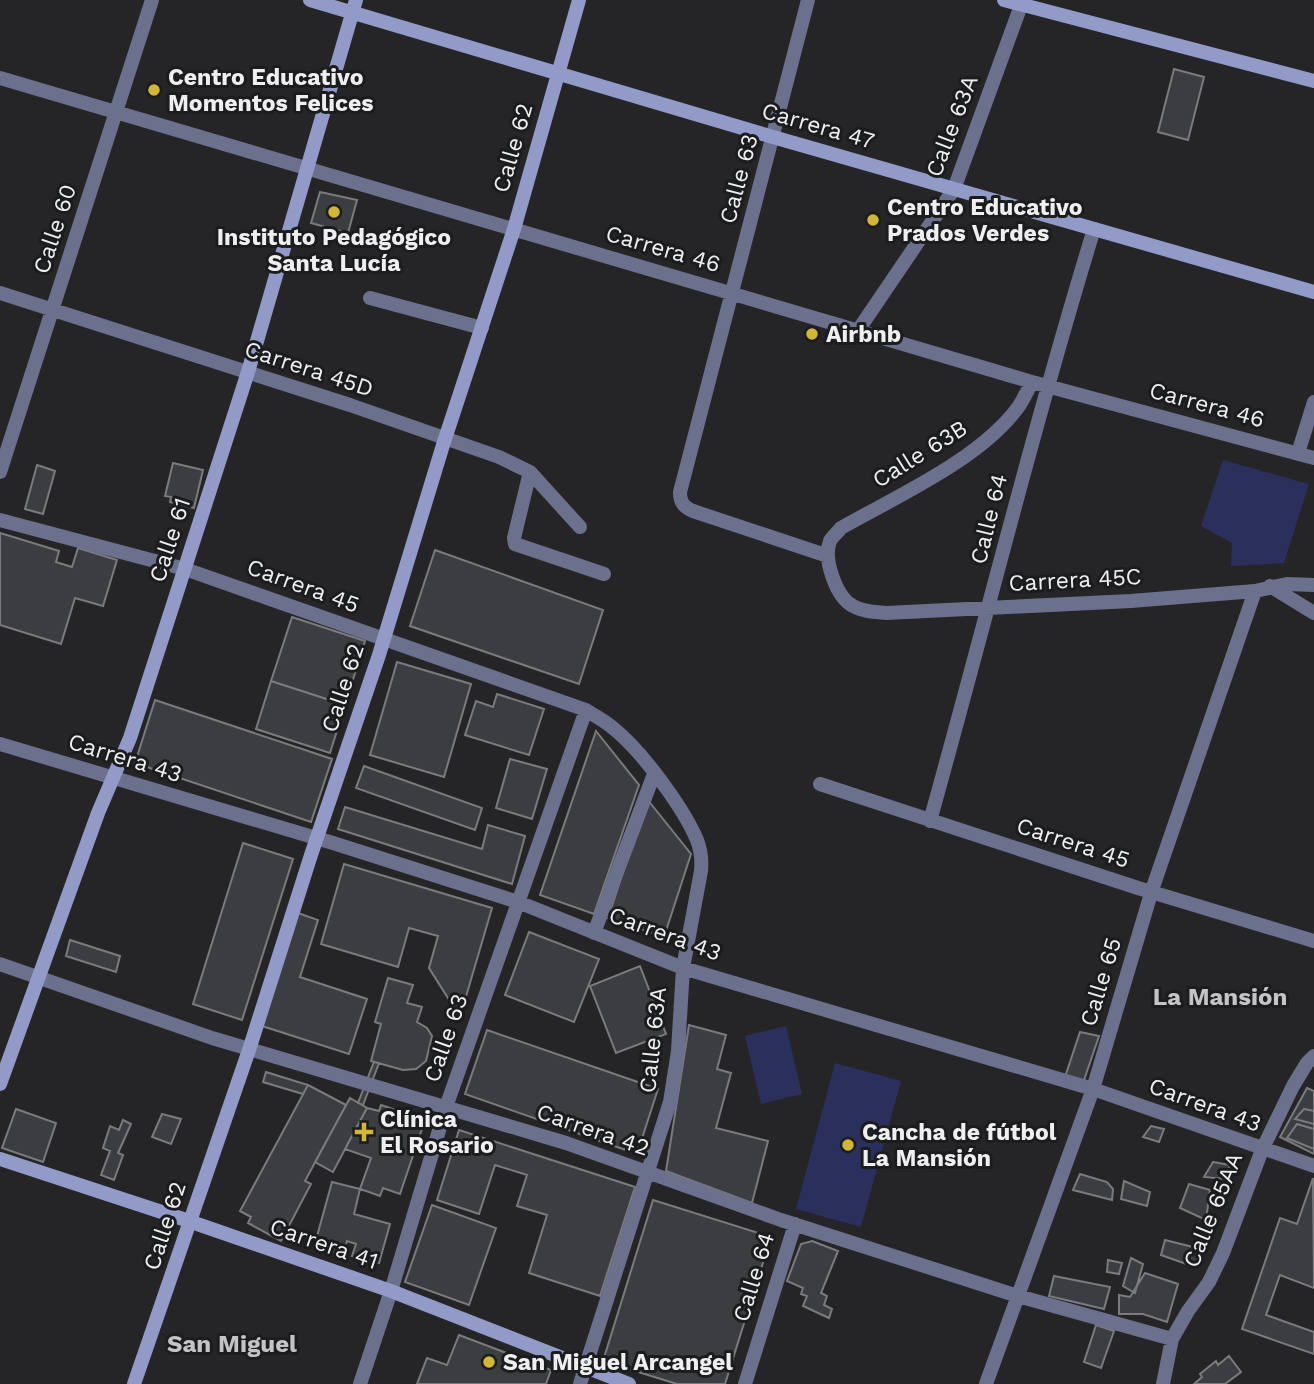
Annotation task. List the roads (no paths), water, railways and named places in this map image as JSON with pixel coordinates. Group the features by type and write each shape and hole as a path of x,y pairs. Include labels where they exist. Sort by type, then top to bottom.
{"main road":[{"name":"Carrera 47","path":"310,0 354,6 558,73 1314,292"},
{"name":"Calle 62","path":"134,1384 249,1050 383,640 445,438 514,229 579,0"},
{"path":"1004,0 1022,2 1314,81"},
{"name":"Calle 61","path":"0,1084 112,778 130,738 248,372 354,6"},
{"name":"Carrera 41","path":"0,1159 391,1291 629,1384"}],"street":[{"name":"Calle 60","path":"0,472 152,0"},
{"name":"Calle 63","path":"807,0 680,499 685,507 693,511 828,556"},
{"name":"Calle 63A","path":"859,329 954,189 1022,2"},
{"name":"Carrera 46","path":"0,78 1032,382 1314,458"},
{"name":"Calle 64","path":"930,821 990,608 1047,386 1094,229"},
{"name":"Carrera 45D","path":"0,293 248,372 499,457 530,472 580,527"},
{"path":"370,298 482,328"},
{"name":"Calle 63B","path":"828,556 830,541 841,528 940,472 989,438 1019,406 1032,382"},
{"path":"1298,453 1314,402"},
{"path":"530,472 514,538 515,544 604,574"},
{"name":"Carrera 45","path":"0,520 185,569 586,710"},
{"name":"Carrera 45C","path":"828,556 841,593 850,605 866,611 1131,601 1255,591 1287,584 1314,585"},
{"path":"1270,586 1314,613"},
{"name":"Calle 65","path":"986,1384 1093,1089 1152,890 1255,591"},
{"name":"Calle 63","path":"360,1384 446,1107 586,710"},
{"path":"586,710 613,727 631,744 654,774 594,933"},
{"name":"Carrera 43","path":"0,744 518,902 683,968 1093,1089 1314,1166"},
{"name":"Calle 63A","path":"580,1384 670,1101 675,1077 683,968 701,871 702,857 690,826 654,774"},
{"name":"Carrera 45","path":"820,784 1314,942"},
{"name":"Carrera 42","path":"0,964 249,1050 566,1143 795,1224 1018,1296 1172,1339"},
{"name":"Calle 65AA","path":"1163,1384 1172,1339 1209,1282 1223,1253 1262,1149 1293,1086 1314,1056"},
{"name":"Calle 64","path":"745,1384 795,1224"}],"place":[{"name":"Centro Educativo Momentos Felices","path":"154,90"},
{"name":"Instituto Pedagógico Santa Lucía","path":"334,212"},
{"name":"Centro Educativo Prados Verdes","path":"873,220"},
{"name":"Airbnb","path":"812,334"},
{"name":"Clínica El Rosario","path":"364,1132"},
{"name":"Cancha de fútbol La Mansión","path":"848,1145"},
{"name":"San Miguel Arcangel","path":"489,1362"}],"district":[{"name":"La Mansión","path":"1220,997"},
{"name":"San Miguel","path":"232,1344"}]}
